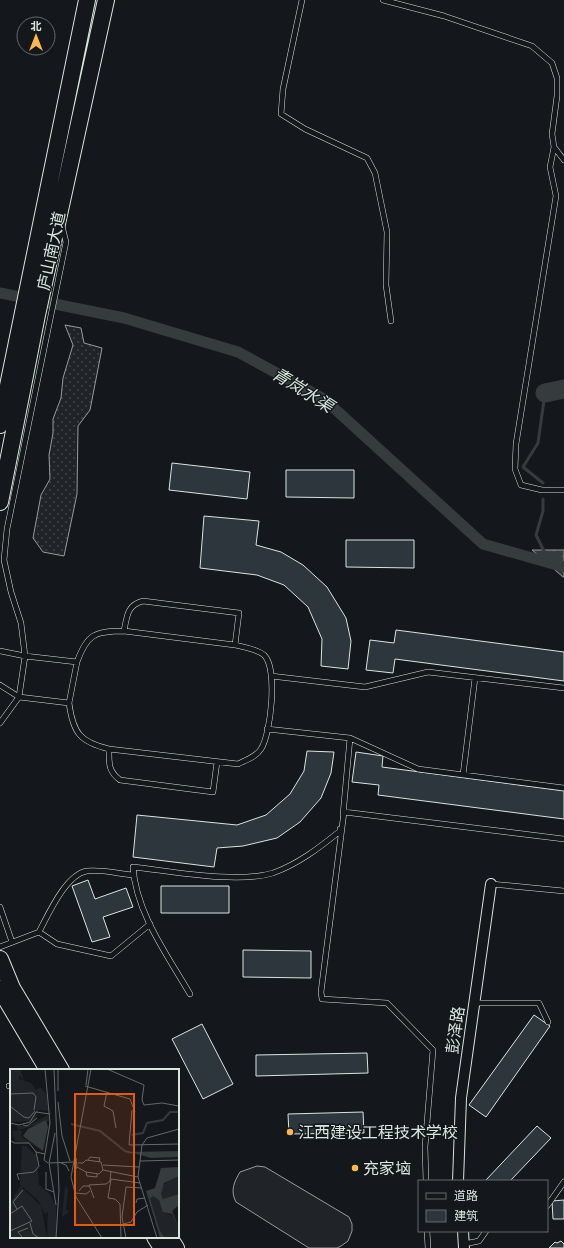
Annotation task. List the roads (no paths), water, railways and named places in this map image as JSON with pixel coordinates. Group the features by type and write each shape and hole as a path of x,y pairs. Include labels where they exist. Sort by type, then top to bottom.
{"highway":[{"name":"庐山南大道","path":"0,502 43,321 45,278 87,0"},
{"name":"庐山南大道","path":"0,425 21,321 45,278 106,0"},
{"path":"0,959 51,1069"},
{"path":"0,989 50,1069"},
{"path":"156,1238 162,1248"},
{"path":"170,1238 176,1248"}],"street":[{"name":"彭泽路","path":"458,1180 461,1098 491,884"},
{"path":"462,1232 464,1246"}],"lane":[{"path":"302,0 283,89 281,114 305,129 367,158 375,173 387,232 386,285 391,321"},
{"path":"383,0 444,16 532,46 552,63 557,78 557,96 552,134 554,147 550,167 556,196 516,444 515,469 521,486 543,490 564,490"},
{"path":"554,147 564,160"},
{"path":"0,724 19,697 25,656 21,623 11,592 4,560 7,529 43,321"},
{"path":"124,631 128,609 135,603 143,601 239,613 235,645"},
{"path":"107,631 124,631 235,645 252,649 265,656 271,669 272,690 267,729 261,749 251,758 238,764 109,749 92,744 80,736 72,722 69,703 77,662 83,645 92,635 107,631"},
{"path":"0,651 25,656 77,662"},
{"path":"271,676 365,686 428,672 564,688"},
{"path":"463,775 475,678"},
{"path":"0,685 19,697 69,703"},
{"path":"267,729 350,738 418,769 564,788"},
{"path":"350,738 344,812 321,992 322,999 387,1003 433,1050 425,1147 426,1180"},
{"path":"109,749 109,766 112,774 120,780 213,792 217,762"},
{"path":"344,812 564,839"},
{"path":"190,994 150,924 139,898 133,875 133,867 238,878 272,873 304,858 340,831 344,812"},
{"path":"0,947 39,932 56,898 78,874 87,871 133,875"},
{"path":"491,884 564,891"},
{"path":"0,907 12,942"},
{"path":"39,932 57,944 111,956 150,924"},
{"path":"474,1003 539,1003 548,1022"},
{"path":"548,1205 564,1182"},
{"path":"427,1232 428,1248"},
{"path":"464,1246 478,1241 485,1232"}],"water":[{"path":"532,550 564,550 564,577 563,577"}],"waterway":[{"name":"青岚水渠","path":"0,293 124,318 238,352 324,399 483,544 564,567"},
{"path":"545,393 564,389"},
{"path":"543,483 523,467 538,443 545,393"},
{"path":"543,499 543,511 536,535 545,553"}],"place":[{"name":"江西建设工程技术学校","path":"290,1132"},
{"name":"充家垴","path":"355,1168"}]}
